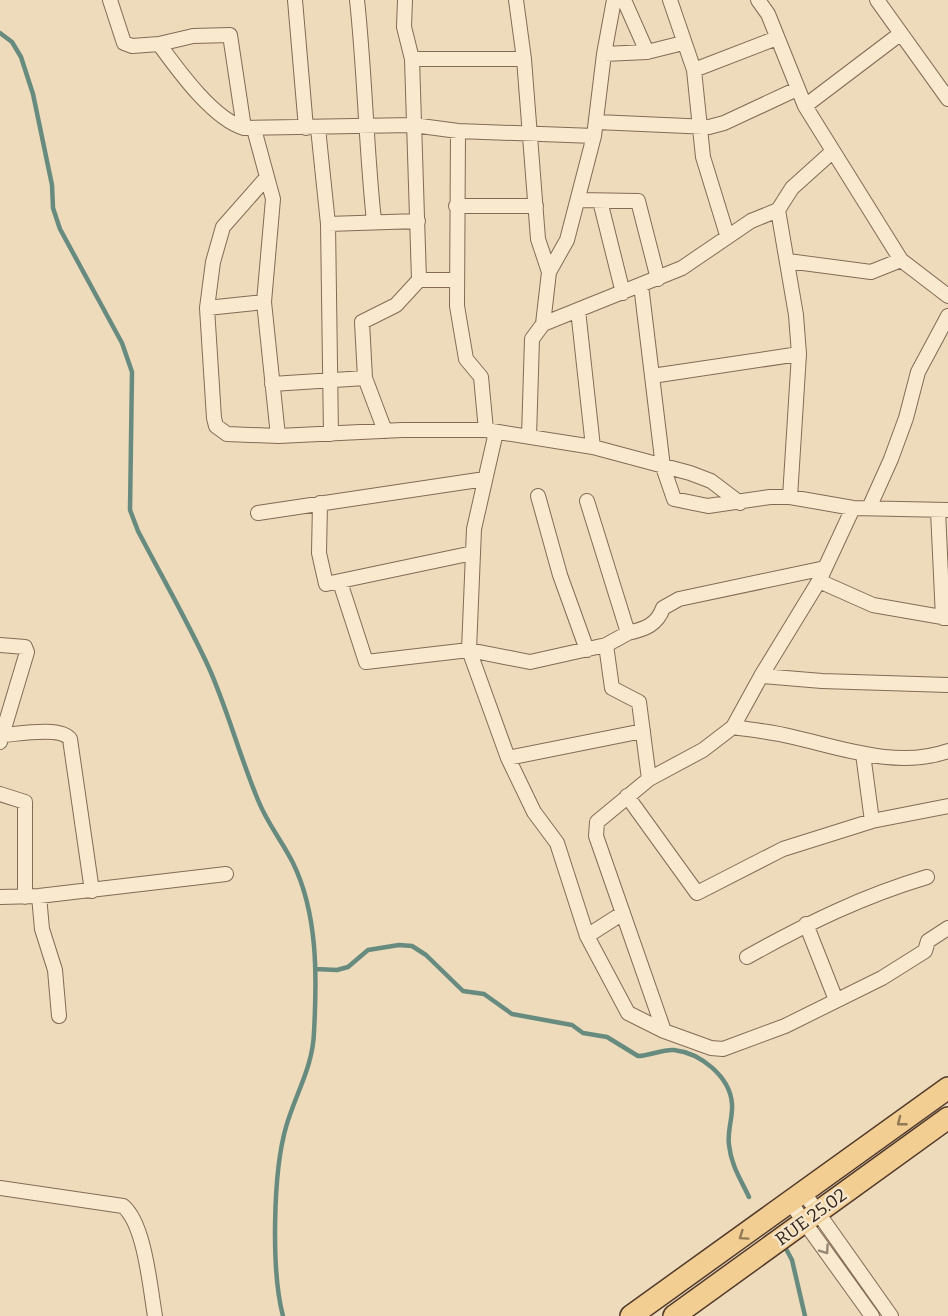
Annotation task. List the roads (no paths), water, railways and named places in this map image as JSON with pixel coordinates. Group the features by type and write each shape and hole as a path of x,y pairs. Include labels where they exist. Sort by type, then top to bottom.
{"main road":[{"path":"631,1316 948,1088"},
{"name":"RUE 25.02","path":"674,1316 948,1118"}],"street":[{"path":"110,0 126,45 159,44 193,36 230,35 249,128 267,177 273,208 264,302 278,436"},
{"path":"295,0 328,225 331,434"},
{"path":"357,0 367,126 366,154 374,221"},
{"path":"385,431 365,378 362,322 396,305 420,280 412,59 404,27 405,0"},
{"path":"516,0 531,133 538,239 549,272"},
{"path":"529,437 532,339 543,324 549,272 567,240 578,200 595,129 604,54 614,0"},
{"path":"624,0 647,52"},
{"path":"670,0 694,70 698,128 703,157 728,235"},
{"path":"758,0 768,14 805,106 901,260 948,296"},
{"path":"877,0 948,99"},
{"path":"805,106 900,33"},
{"path":"694,70 777,38"},
{"path":"604,54 647,52 683,43"},
{"path":"159,44 174,65 228,122 249,128 413,126 458,131 531,133 595,129 698,128 724,123 797,89"},
{"path":"412,59 524,59"},
{"path":"458,131 457,306 466,359 481,377 491,431 485,479 474,529 468,650 508,758 534,812 557,843 587,936 628,1013 711,1048 723,1049 785,1026 915,958 925,951 928,940 948,928"},
{"path":"543,324 682,268 751,221 778,210 792,189 832,152"},
{"path":"267,177 223,227 213,262 207,308 216,426 226,434 278,436 385,431 491,431 593,447 704,477 740,503"},
{"path":"578,200 638,201 658,279"},
{"path":"600,201 623,293"},
{"path":"456,206 536,206"},
{"path":"778,210 788,261 799,354 790,497"},
{"path":"328,225 374,221 418,221"},
{"path":"788,261 871,272 901,260"},
{"path":"420,280 456,280"},
{"path":"641,285 663,467 674,499 699,506 740,503 770,497 790,497 854,508 943,511 945,618 873,605 819,581"},
{"path":"207,308 264,302"},
{"path":"579,310 593,447"},
{"path":"869,508 906,418 918,372 948,316"},
{"path":"652,376 799,354"},
{"path":"272,384 365,378"},
{"path":"258,513 485,479"},
{"path":"538,496 560,575 587,650"},
{"path":"587,501 628,633"},
{"path":"320,503 319,553 324,583 340,582 472,553"},
{"path":"664,1030 596,836 597,822 649,779 703,750 733,727 819,581 854,508"},
{"path":"340,582 366,662 468,650 530,662 606,645 628,633 646,629 660,617 663,608 679,599 825,568"},
{"path":"0,645 25,647 27,652 1,739 49,732 68,735 70,739 92,891"},
{"path":"606,645 612,688 638,700 649,779"},
{"path":"761,676 822,681 948,685"},
{"path":"733,727 796,737 863,754 912,756 948,751"},
{"path":"508,758 644,731"},
{"path":"863,754 872,821"},
{"path":"0,794 26,802 25,897"},
{"path":"627,796 697,893 783,849 872,821 948,806"},
{"path":"0,897 92,891 226,874"},
{"path":"747,957 806,924 875,892 927,877"},
{"path":"39,896 42,929 55,970 59,1016"},
{"path":"587,936 623,913"},
{"path":"806,924 836,1000"},
{"path":"0,1188 123,1206 131,1215 144,1254 155,1316"},
{"path":"797,1198 891,1316"},
{"path":"812,1217 872,1316"}],"waterway":[{"path":"0,33 12,42 21,57 33,94 52,185 53,208 60,229 122,343 132,372 130,510 138,531 209,668 258,800 293,863 307,903 314,946 316,990 314,1032 307,1069 286,1127 278,1169 275,1248 283,1316"},
{"path":"316,969 337,970 348,967 368,950 399,945 412,946 426,955 463,991 484,994 512,1014 572,1025 583,1033 607,1037 638,1056 670,1050 694,1056 720,1075 730,1094 732,1104 730,1152 749,1197"},
{"path":"785,1247 792,1260 805,1316"}]}
